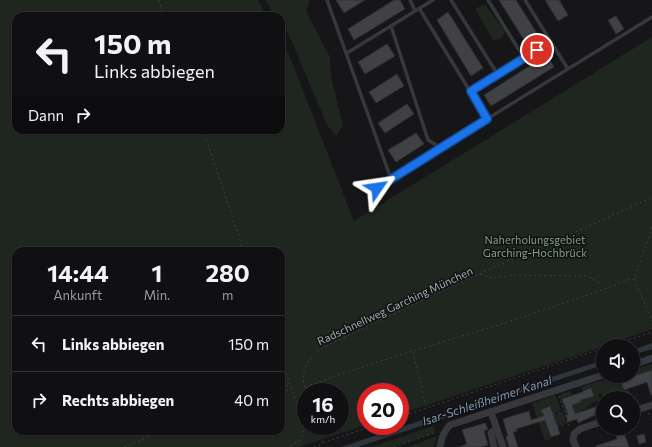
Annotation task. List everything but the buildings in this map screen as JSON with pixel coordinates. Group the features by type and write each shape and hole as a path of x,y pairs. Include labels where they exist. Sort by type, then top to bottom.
{"street":[{"path":"640,362 652,358"},
{"path":"440,447 443,436 450,425 596,376"},
{"path":"640,409 652,405"},
{"path":"491,412 503,447"},
{"path":"576,447 574,434 580,429 596,423"},
{"path":"494,447 491,433 496,429"}],"lane":[{"path":"327,0 391,179"},
{"path":"410,0 415,11"},
{"path":"347,53 433,0"},
{"path":"451,0 498,74"},
{"path":"488,0 524,58"},
{"path":"525,0 568,69"},
{"path":"420,8 487,119"},
{"path":"377,188 652,17"},
{"path":"391,26 428,140 441,148"},
{"path":"471,91 551,41"}],"path":[{"path":"159,0 162,12"},
{"path":"204,134 243,247"},
{"name":"Radschnellweg Garching München","path":"304,383 303,376 308,361 316,352 480,274 565,238 652,197"},
{"path":"652,227 634,279 652,321"},
{"path":"480,274 493,278 512,275 588,276 607,288"},
{"path":"316,383 340,374 511,321 627,280 634,279"},
{"path":"631,339 652,332"},
{"path":"409,414 596,350"},
{"path":"413,351 426,408"},
{"path":"285,370 303,422 301,439 294,445 287,447"},
{"path":"285,395 289,381"},
{"path":"557,390 569,427 574,434"},
{"path":"553,414 564,411"},
{"path":"646,411 652,416"},
{"path":"557,427 568,423"},
{"path":"394,447 446,430"},
{"path":"314,447 357,431"},
{"path":"124,447 153,435"},
{"path":"321,435 322,443"}],"green space":[{"name":"Naherholungsgebiet Garching-Hochbrück","path":"0,0 258,0 265,12 12,12 12,134 285,134 285,49 290,57 354,221 652,37 652,329 624,339 596,339 596,349 409,411 409,383 357,383 357,428 349,430 349,383 297,383 297,435 335,435 298,447 0,447"},
{"path":"265,0 310,0 306,11 330,57 331,76 343,126 336,136 327,125 285,29 285,12 272,12"},
{"path":"485,4 505,31 502,38 493,40 475,9"},
{"path":"652,364 652,370 640,374 640,368"},
{"path":"596,382 622,383 624,390 596,391 596,401 590,403 591,405 586,407 586,409 575,414 574,412 566,415 560,397 561,394 570,391 572,395 562,399 565,407 581,402 580,400 594,395 591,388 583,391 581,387"},
{"path":"555,395 561,410 553,413 550,407 541,410 551,439 545,441 532,403"},
{"path":"563,412 566,422 557,426 553,415"},
{"path":"434,426 435,433 392,447 371,447 409,435"},
{"path":"437,436 434,447 408,447"}],"water":[{"path":"652,343 652,349 640,353 640,347"},
{"name":"Isar-Schleißheimer Kanal","path":"596,362 596,367 409,430 409,424"},
{"path":"377,435 394,435 358,447 341,447"}],"route":[{"path":"377,188 487,119 471,91 537,50"}]}
